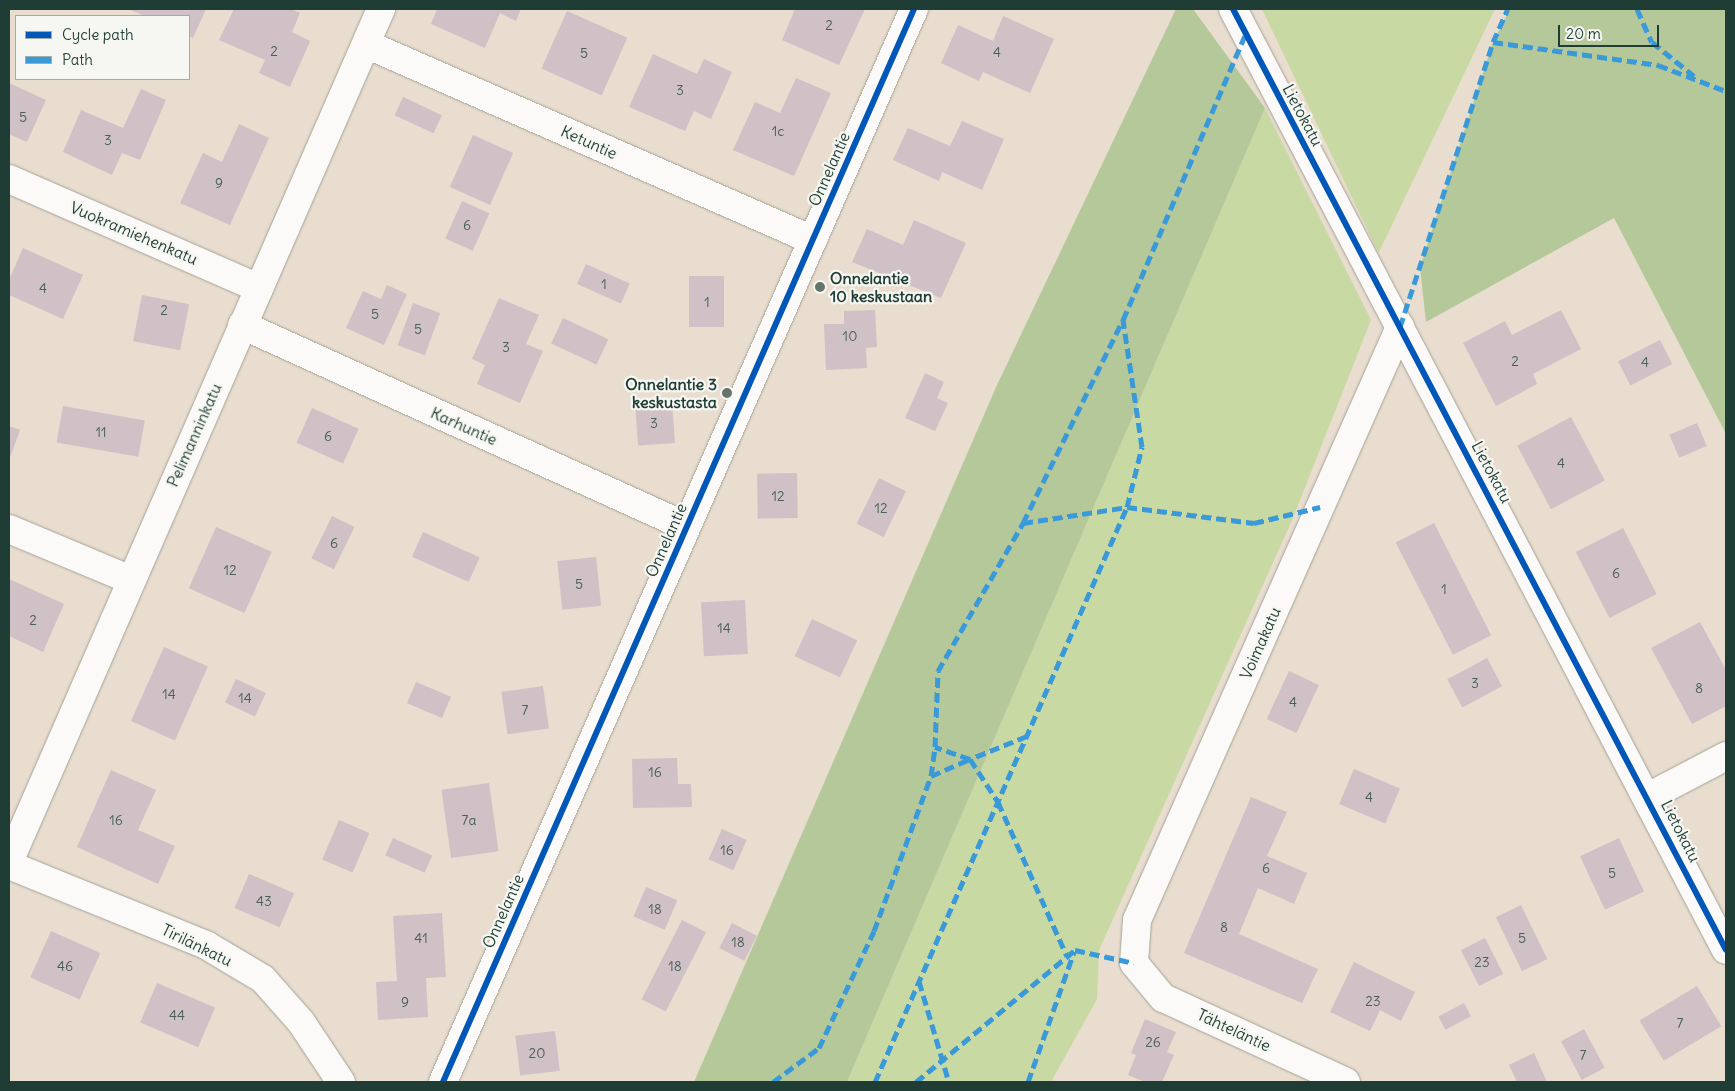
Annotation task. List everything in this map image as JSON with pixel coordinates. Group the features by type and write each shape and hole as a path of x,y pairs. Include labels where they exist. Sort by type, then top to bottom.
{"street":[{"name":"Pelimanninkatu","path":"9,863 381,9"},
{"name":"Onnelantie","path":"443,1082 914,9"},
{"name":"Lietokatu","path":"1233,9 1648,797 1726,950"},
{"name":"Ketuntie","path":"366,44 813,240"},
{"name":"Vuokramiehenkatu","path":"9,179 259,288"},
{"name":"Karhuntie","path":"242,325 686,526"},
{"name":"Voimakatu","path":"1134,963 1137,920 1400,327"},
{"path":"9,529 131,580"},
{"path":"1648,797 1726,756"},
{"name":"Tirilänkatu","path":"9,863 206,946 263,980 301,1022 342,1082"},
{"name":"Tähteläntie","path":"1134,963 1163,998 1346,1082"}],"green space":[{"path":"1176,9 1193,9 1265,108 847,1082 694,1082 997,385"},
{"path":"1262,9 1495,9 1379,252 1378,252"},
{"path":"1510,9 1726,9 1726,434 1614,218 1426,322 1420,267 1493,42"},
{"path":"1265,108 1371,320 1293,518 1099,950 1097,999 1051,1082 847,1082"}],"building":[{"path":"128,9 206,9 193,38 190,36 190,15 143,15"},
{"path":"234,9 291,9 300,13 292,32 310,41 290,87 259,73 265,60 219,40"},
{"path":"437,9 521,9 516,21 500,13 485,48 431,24"},
{"path":"795,9 865,9 839,65 782,40"},
{"path":"567,11 627,38 602,95 541,69"},
{"path":"1003,16 1054,39 1030,93 983,72 979,81 941,63 958,25 993,41"},
{"path":"653,54 697,74 704,59 732,72 711,119 694,111 685,131 629,107"},
{"path":"796,78 831,93 794,176 733,150 755,102 780,113"},
{"path":"9,83 46,100 27,142 9,134"},
{"path":"141,89 166,100 140,160 122,153 112,175 63,152 81,110 123,128"},
{"path":"403,97 442,115 434,133 395,115"},
{"path":"962,121 1004,139 982,190 942,172 939,181 893,160 908,128 950,146"},
{"path":"239,124 269,138 230,225 180,203 203,153 222,162"},
{"path":"473,135 513,153 490,205 450,187"},
{"path":"462,201 489,213 473,251 445,238"},
{"path":"914,220 966,243 941,298 852,262 867,229 903,245"},
{"path":"23,248 83,275 63,319 9,295 9,280"},
{"path":"586,264 630,284 621,304 577,284"},
{"path":"689,276 724,276 724,327 689,327"},
{"path":"387,285 407,294 384,345 346,328 363,291 381,299"},
{"path":"142,295 189,304 180,350 133,341"},
{"path":"499,298 539,315 526,344 543,351 520,403 477,384 485,365 472,359"},
{"path":"413,303 440,313 425,355 398,345"},
{"path":"875,310 877,347 866,348 867,368 826,370 824,324 844,324 844,311"},
{"path":"1561,310 1581,349 1533,374 1537,384 1496,406 1463,343 1505,321 1512,335"},
{"path":"563,318 608,339 596,365 551,343"},
{"path":"1660,340 1672,364 1630,385 1618,361"},
{"path":"925,373 944,382 937,398 948,403 935,431 905,418"},
{"path":"672,401 675,443 638,445 635,404"},
{"path":"63,406 145,420 138,457 57,442"},
{"path":"312,408 359,429 343,463 297,443"},
{"path":"1571,417 1605,481 1551,509 1517,446"},
{"path":"1697,423 1707,446 1679,458 1669,435"},
{"path":"9,426 20,430 9,460"},
{"path":"797,473 798,518 758,519 757,474"},
{"path":"879,478 906,491 884,537 857,524"},
{"path":"332,516 354,527 334,569 311,558"},
{"path":"1434,523 1491,635 1453,655 1396,543"},
{"path":"216,527 272,552 244,613 189,588"},
{"path":"1623,528 1657,594 1609,618 1576,552"},
{"path":"423,532 480,557 469,582 412,557"},
{"path":"596,557 601,606 562,610 557,561"},
{"path":"9,579 64,604 43,652 9,636"},
{"path":"745,600 748,654 704,656 701,602"},
{"path":"812,619 857,640 840,677 795,656"},
{"path":"1700,622 1726,670 1726,706 1692,724 1651,648"},
{"path":"164,647 208,667 175,741 131,721"},
{"path":"1487,658 1502,686 1462,707 1447,679"},
{"path":"1289,671 1319,685 1297,733 1267,719"},
{"path":"236,679 266,693 255,717 225,703"},
{"path":"416,682 451,697 442,718 407,703"},
{"path":"543,686 549,729 507,734 501,692"},
{"path":"677,758 678,784 691,784 692,807 633,808 632,759"},
{"path":"1354,769 1400,789 1385,824 1339,804"},
{"path":"111,770 156,790 138,830 175,846 158,884 77,847"},
{"path":"489,783 499,851 451,858 441,790"},
{"path":"1251,797 1287,812 1267,856 1307,873 1294,904 1258,888 1239,934 1318,969 1302,1003 1184,953"},
{"path":"339,820 369,833 353,872 322,860"},
{"path":"722,829 747,840 733,870 709,859"},
{"path":"393,838 432,855 425,873 385,855"},
{"path":"1619,838 1644,891 1605,910 1580,856"},
{"path":"249,874 294,893 280,927 235,908"},
{"path":"646,887 677,900 665,930 633,916"},
{"path":"1521,905 1547,959 1522,971 1496,917"},
{"path":"442,913 446,977 426,978 428,1017 378,1020 376,982 397,981 393,916"},
{"path":"682,920 706,932 666,1012 642,999"},
{"path":"732,923 757,936 744,961 719,948"},
{"path":"51,931 100,953 80,1000 30,978"},
{"path":"1485,938 1503,974 1479,986 1461,950"},
{"path":"1354,962 1415,992 1401,1021 1380,1010 1370,1031 1330,1012"},
{"path":"157,983 215,1008 198,1047 140,1023"},
{"path":"1697,986 1721,1026 1664,1061 1640,1021"},
{"path":"1464,1003 1471,1016 1445,1030 1438,1017"},
{"path":"1145,1019 1176,1032 1167,1052 1174,1055 1162,1082 1145,1082 1128,1075 1136,1055 1131,1053"},
{"path":"1584,1029 1605,1068 1582,1080 1561,1041"},
{"path":"555,1031 560,1071 520,1076 515,1036"},
{"path":"1534,1053 1547,1082 1517,1082 1509,1065"}],"marked path":[{"path":"1493,42 1508,9"},
{"path":"1637,9 1652,42 1694,76"},
{"path":"875,1082 1127,507 1142,447 1123,320 1245,36"},
{"path":"1400,327 1493,42 1658,65 1726,91"},
{"path":"1023,523 1123,320"},
{"path":"1027,736 970,759 935,747 938,671 1023,523 1127,507 1254,523 1320,507"},
{"path":"931,776 935,747"},
{"path":"773,1082 819,1048 874,931 931,776 970,759 998,802 1067,956"},
{"path":"916,1082 1075,950 1134,963"},
{"path":"1028,1082 1074,952"},
{"path":"919,981 949,1082"}],"cycle path":[{"path":"443,1082 914,9"},
{"path":"1233,9 1726,950"}],"place":[{"name":"Onnelantie 10 keskustaan","path":"820,287"},
{"name":"Onnelantie 3 keskustasta","path":"727,393"}]}
